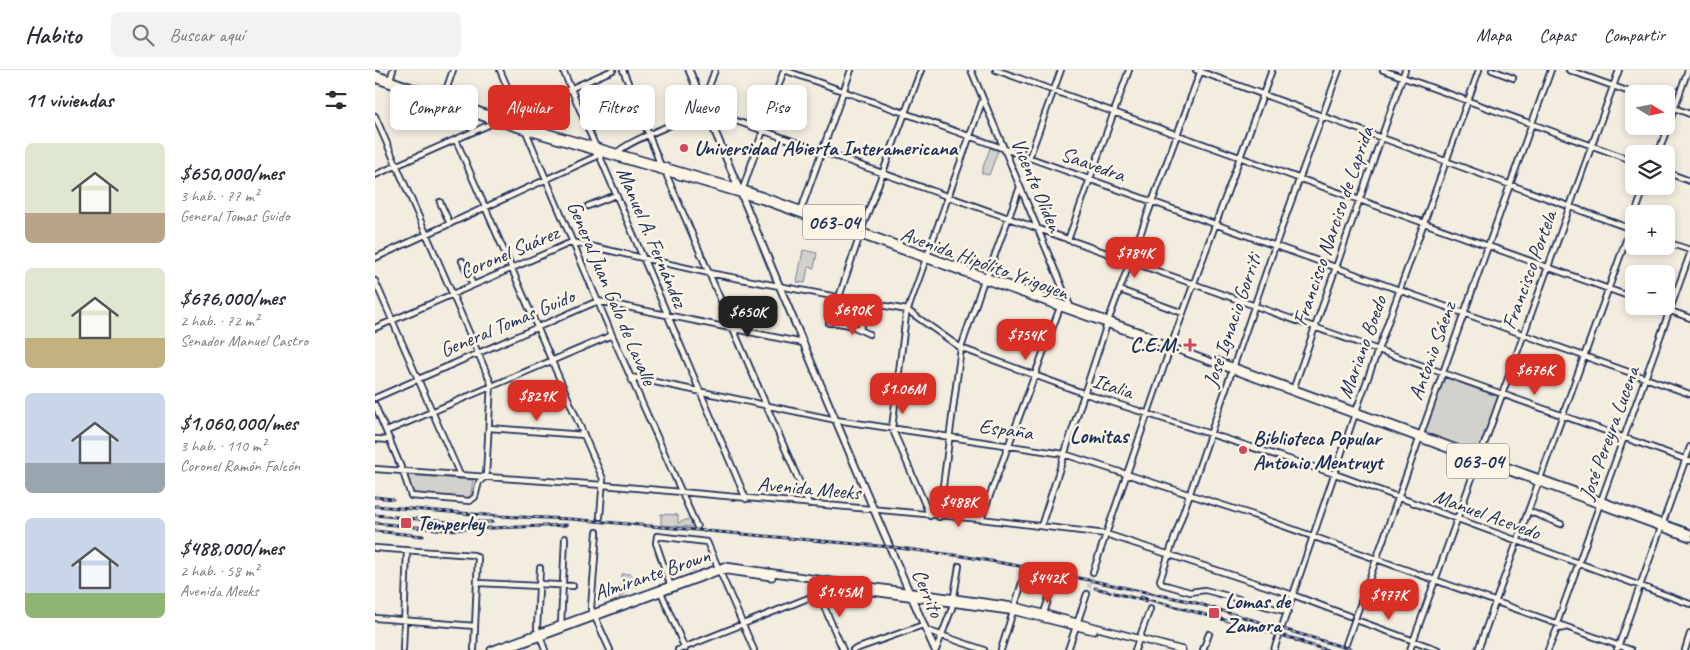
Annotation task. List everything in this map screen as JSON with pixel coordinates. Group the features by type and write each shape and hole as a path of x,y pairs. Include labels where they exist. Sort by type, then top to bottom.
{"main road":[{"name":"Cerrito","path":"689,70 695,85"},
{"name":"Avenida Hipólito Yrigoyen","path":"375,74 404,85"},
{"name":"Avenida Hipólito Yrigoyen","path":"375,79 488,116"},
{"name":"Avenida Hipólito Yrigoyen","path":"531,130 741,190 801,210 860,233"},
{"name":"Cerrito","path":"714,130 741,190 778,286 936,650"},
{"name":"Avenida Hipólito Yrigoyen","path":"615,154 667,172 741,190 1171,345 1661,525 1690,538"},
{"name":"Avenida Hipólito Yrigoyen","path":"1661,525 1690,533"},
{"name":"Almirante Brown","path":"660,590 670,584 719,569 911,595"},
{"name":"Almirante Brown","path":"505,650 561,625 719,569"},
{"name":"Almirante Brown","path":"817,582 1044,613 1077,624"},
{"name":"Almirante Brown","path":"1014,609 1077,624 1167,650"},
{"name":"Almirante Brown","path":"491,650 539,635 593,614"},
{"name":"Almirante Brown","path":"1138,641 1182,650"}],"street":[{"path":"390,80 393,70"},
{"path":"448,85 453,70"},
{"name":"General Juan Galo de Lavalle","path":"500,70 506,85"},
{"name":"Manuel A. Fernández","path":"563,70 746,499"},
{"path":"571,88 613,70"},
{"path":"623,70 661,166"},
{"path":"710,85 715,70"},
{"path":"779,85 784,70"},
{"name":"Saavedra","path":"784,70 1690,394"},
{"path":"801,210 851,70"},
{"path":"869,334 836,321 860,233 921,70"},
{"name":"Vicente Oliden","path":"971,70 1072,310"},
{"path":"996,70 1625,295"},
{"path":"1029,158 1061,70"},
{"path":"1068,240 1129,70"},
{"path":"1093,572 1171,345 1272,70"},
{"name":"José Ignacio Gorriti","path":"1288,612 1203,589 1190,592 1160,582 1232,368 1339,70"},
{"path":"1383,70 1625,157"},
{"name":"Francisco Narciso de Laprida","path":"1293,390 1405,70"},
{"name":"Mariano Boedo","path":"1274,650 1399,291 1479,70"},
{"path":"1492,70 1513,78"},
{"name":"Antonio Sáenz","path":"1346,644 1396,498 1551,70"},
{"path":"1569,70 1625,90"},
{"name":"Francisco Portela","path":"1410,650 1619,70"},
{"path":"1688,70 1675,108 1690,114"},
{"path":"1041,526 1108,322 1154,202 1199,71 1625,226"},
{"path":"930,516 893,428 907,310 983,99"},
{"path":"375,116 492,387 486,476 479,482 475,497 470,501 411,496 387,431 375,405"},
{"path":"375,175 488,125"},
{"path":"615,154 621,148 665,129"},
{"name":"General Juan Galo de Lavalle","path":"525,130 612,335 697,527"},
{"path":"741,190 763,130 1688,461"},
{"path":"455,140 603,479 600,518"},
{"path":"375,258 595,157 596,149"},
{"path":"667,172 667,176 809,504"},
{"path":"1675,175 1690,181"},
{"path":"939,517 961,348 985,278 1020,187"},
{"path":"588,206 616,194"},
{"path":"440,202 450,224"},
{"name":"Coronel Suárez","path":"375,328 572,242 643,259 778,286"},
{"path":"1675,245 1690,250"},
{"path":"1478,650 1494,601 1625,246"},
{"name":"José Pereyra Lucena","path":"1675,297 1690,254"},
{"path":"462,261 473,285"},
{"path":"375,281 460,475"},
{"name":"Italia","path":"778,286 907,310 961,348 1083,394 1272,455"},
{"path":"1120,290 1183,314"},
{"path":"981,520 1061,305 1067,298"},
{"name":"General Tomas Guido","path":"375,398 598,301 803,343"},
{"path":"860,329 866,311"},
{"path":"1675,313 1690,318"},
{"name":"José Pereyra Lucena","path":"1557,624 1669,315"},
{"path":"387,431 612,335"},
{"name":"España","path":"631,378 836,420 1064,454 1253,515 1575,630 1617,648 1631,650"},
{"path":"489,428 584,435"},
{"path":"375,439 390,440"},
{"path":"1617,648 1661,525 1688,461 1690,447"},
{"name":"Manuel Acevedo","path":"1272,455 1335,474 1516,542 1690,604"},
{"name":"Avenida Meeks","path":"375,469 603,485 981,520 1105,534 1293,595 1349,616"},
{"path":"1528,511 1561,524"},
{"path":"597,532 593,614 610,650"},
{"path":"670,584 656,537 706,541 754,650"},
{"path":"561,625 565,538"},
{"path":"375,548 474,556 479,560 474,650"},
{"path":"403,650 407,551"},
{"path":"936,650 953,600 959,566"},
{"path":"540,568 539,635 545,650"},
{"path":"1001,650 1025,576"},
{"path":"1044,613 1054,581"},
{"path":"817,582 819,594 843,650"},
{"path":"478,583 573,586"},
{"path":"678,650 685,649 836,586"},
{"path":"660,590 685,649"},
{"path":"1068,650 1087,594"},
{"path":"1135,650 1150,609"},
{"path":"1359,621 1355,624 1345,646 1352,622 1349,616 1356,615 1359,621 1439,650"},
{"path":"375,618 475,626"},
{"path":"1541,618 1551,624 1553,633 1548,650"},
{"path":"853,650 925,627 942,636 984,650"},
{"path":"1553,633 1559,628 1575,630"},
{"path":"1203,650 1209,634"},
{"path":"1685,650 1690,634"}],"shaded area":[{"path":"990,148 998,151 989,175 981,173"},
{"path":"803,250 817,253 814,268 808,267 805,283 797,282"},
{"path":"1442,376 1498,396 1478,452 1422,432"},
{"path":"408,475 473,480 471,494 468,498 411,493"},
{"path":"661,514 678,515 678,523 691,518 694,527 661,525"},
{"path":"622,574 631,574 636,585 619,599"}],"tunnel":[{"path":"1087,594 1093,572"}],"railway":[{"path":"375,497 393,499"},
{"path":"375,506 498,516 571,519 891,547 962,556 1036,569 1193,602 1353,650"},
{"path":"375,515 448,522 492,522"},
{"path":"375,523 446,530 567,525"},
{"path":"375,531 423,536"},
{"path":"1095,588 1146,601"},
{"path":"1140,597 1302,641"},
{"path":"1296,641 1327,650"}],"place":[{"name":"Universidad Abierta Interamericana","path":"684,148"},
{"name":"C.E.M.","path":"1190,345"},
{"name":"Biblioteca Popular Antonio Mentruyt","path":"1243,450"},
{"name":"Temperley","path":"406,523"},
{"name":"Lomas de Zamora","path":"1214,613"}],"district":[{"name":"Lomitas","path":"1099,436"}]}
